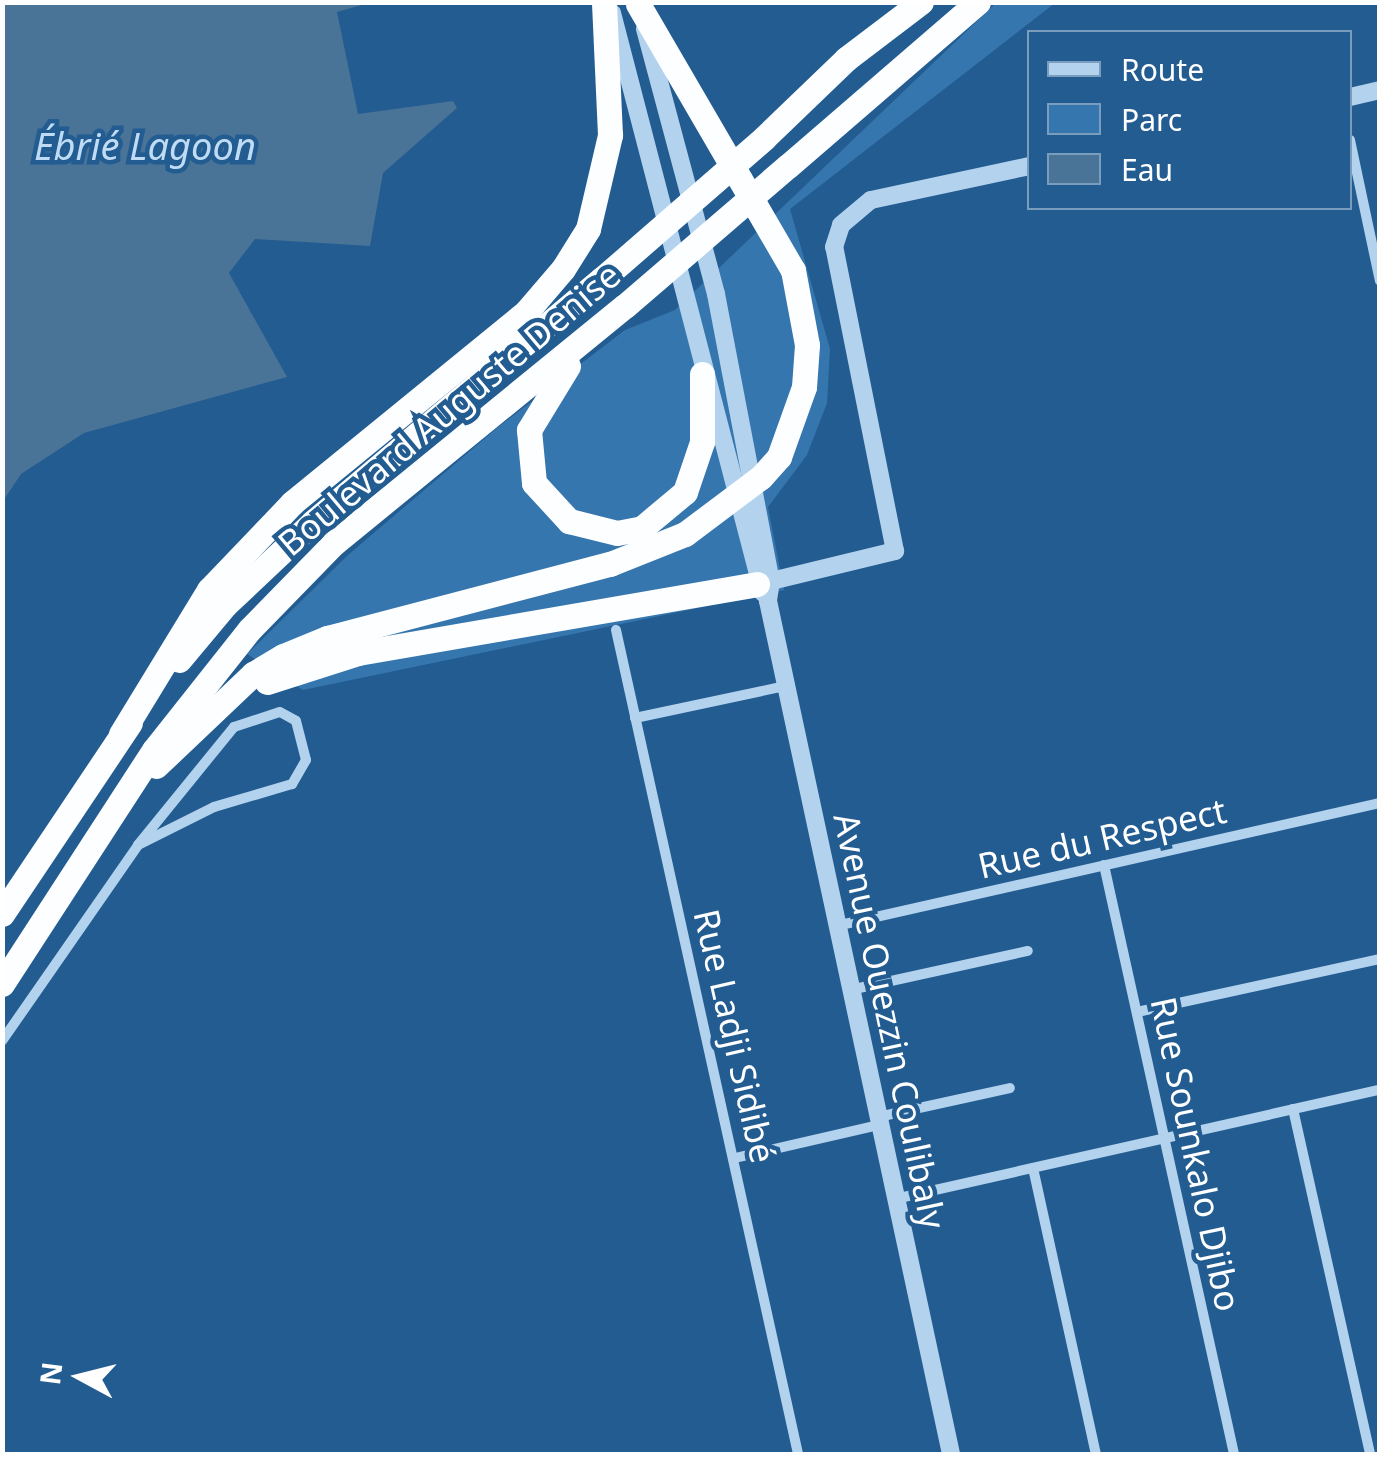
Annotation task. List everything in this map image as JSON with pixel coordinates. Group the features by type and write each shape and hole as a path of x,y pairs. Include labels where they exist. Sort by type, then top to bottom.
{"highway":[{"path":"121,734 209,590 292,503 527,311 563,269 588,229 610,136 607,2"},
{"name":"Boulevard Auguste Denise","path":"2,914 121,734 225,605 764,138 846,59 921,2"},
{"name":"Boulevard Auguste Denise","path":"2,984 126,793 238,643 334,543 625,306 978,2"},
{"path":"126,793 253,674 327,638 610,564 685,534 762,477 778,457 804,387 807,345 793,270 638,3"},
{"path":"625,306 555,379 530,430 527,457 548,504 580,525 617,532 642,528 666,513 695,470 702,374"},
{"path":"208,719 287,672 358,653 765,589"}],"street":[{"name":"Avenue Ouezzin Coulibaly","path":"607,2 702,374 765,589"},
{"name":"Avenue Ouezzin Coulibaly","path":"638,3 716,294 765,589 951,1454"},
{"path":"1352,97 1380,90"},
{"path":"1352,149 1380,281"},
{"path":"765,589 895,551 834,247 841,225 871,200 1027,167"},
{"name":"Rue Ladji Sidibé","path":"616,630 798,1454"},
{"path":"635,718 786,686"},
{"path":"2,1040 138,845 234,727 280,712 296,722 306,760 292,784 214,807 138,845"},
{"name":"Rue du Respect","path":"836,926 1380,804"},
{"name":"Rue Sounkalo Djibo","path":"1104,865 1234,1454"},
{"path":"849,990 1028,951"},
{"path":"1137,1012 1380,959"},
{"path":"735,1158 1010,1088"},
{"path":"895,1198 1380,1090"},
{"path":"1293,1109 1370,1454"},
{"path":"1032,1168 1096,1454"}],"green space":[{"path":"996,3 1055,3 790,209 830,349 827,403 807,455 768,507 784,590 303,690 247,654 348,555 497,428 625,330 675,310"}],"water":[{"name":"Ébrié Lagoon","path":"3,2 369,3 337,12 358,114 453,101 457,108 383,173 370,246 255,239 229,273 287,377 84,433 21,474 3,501"}]}
